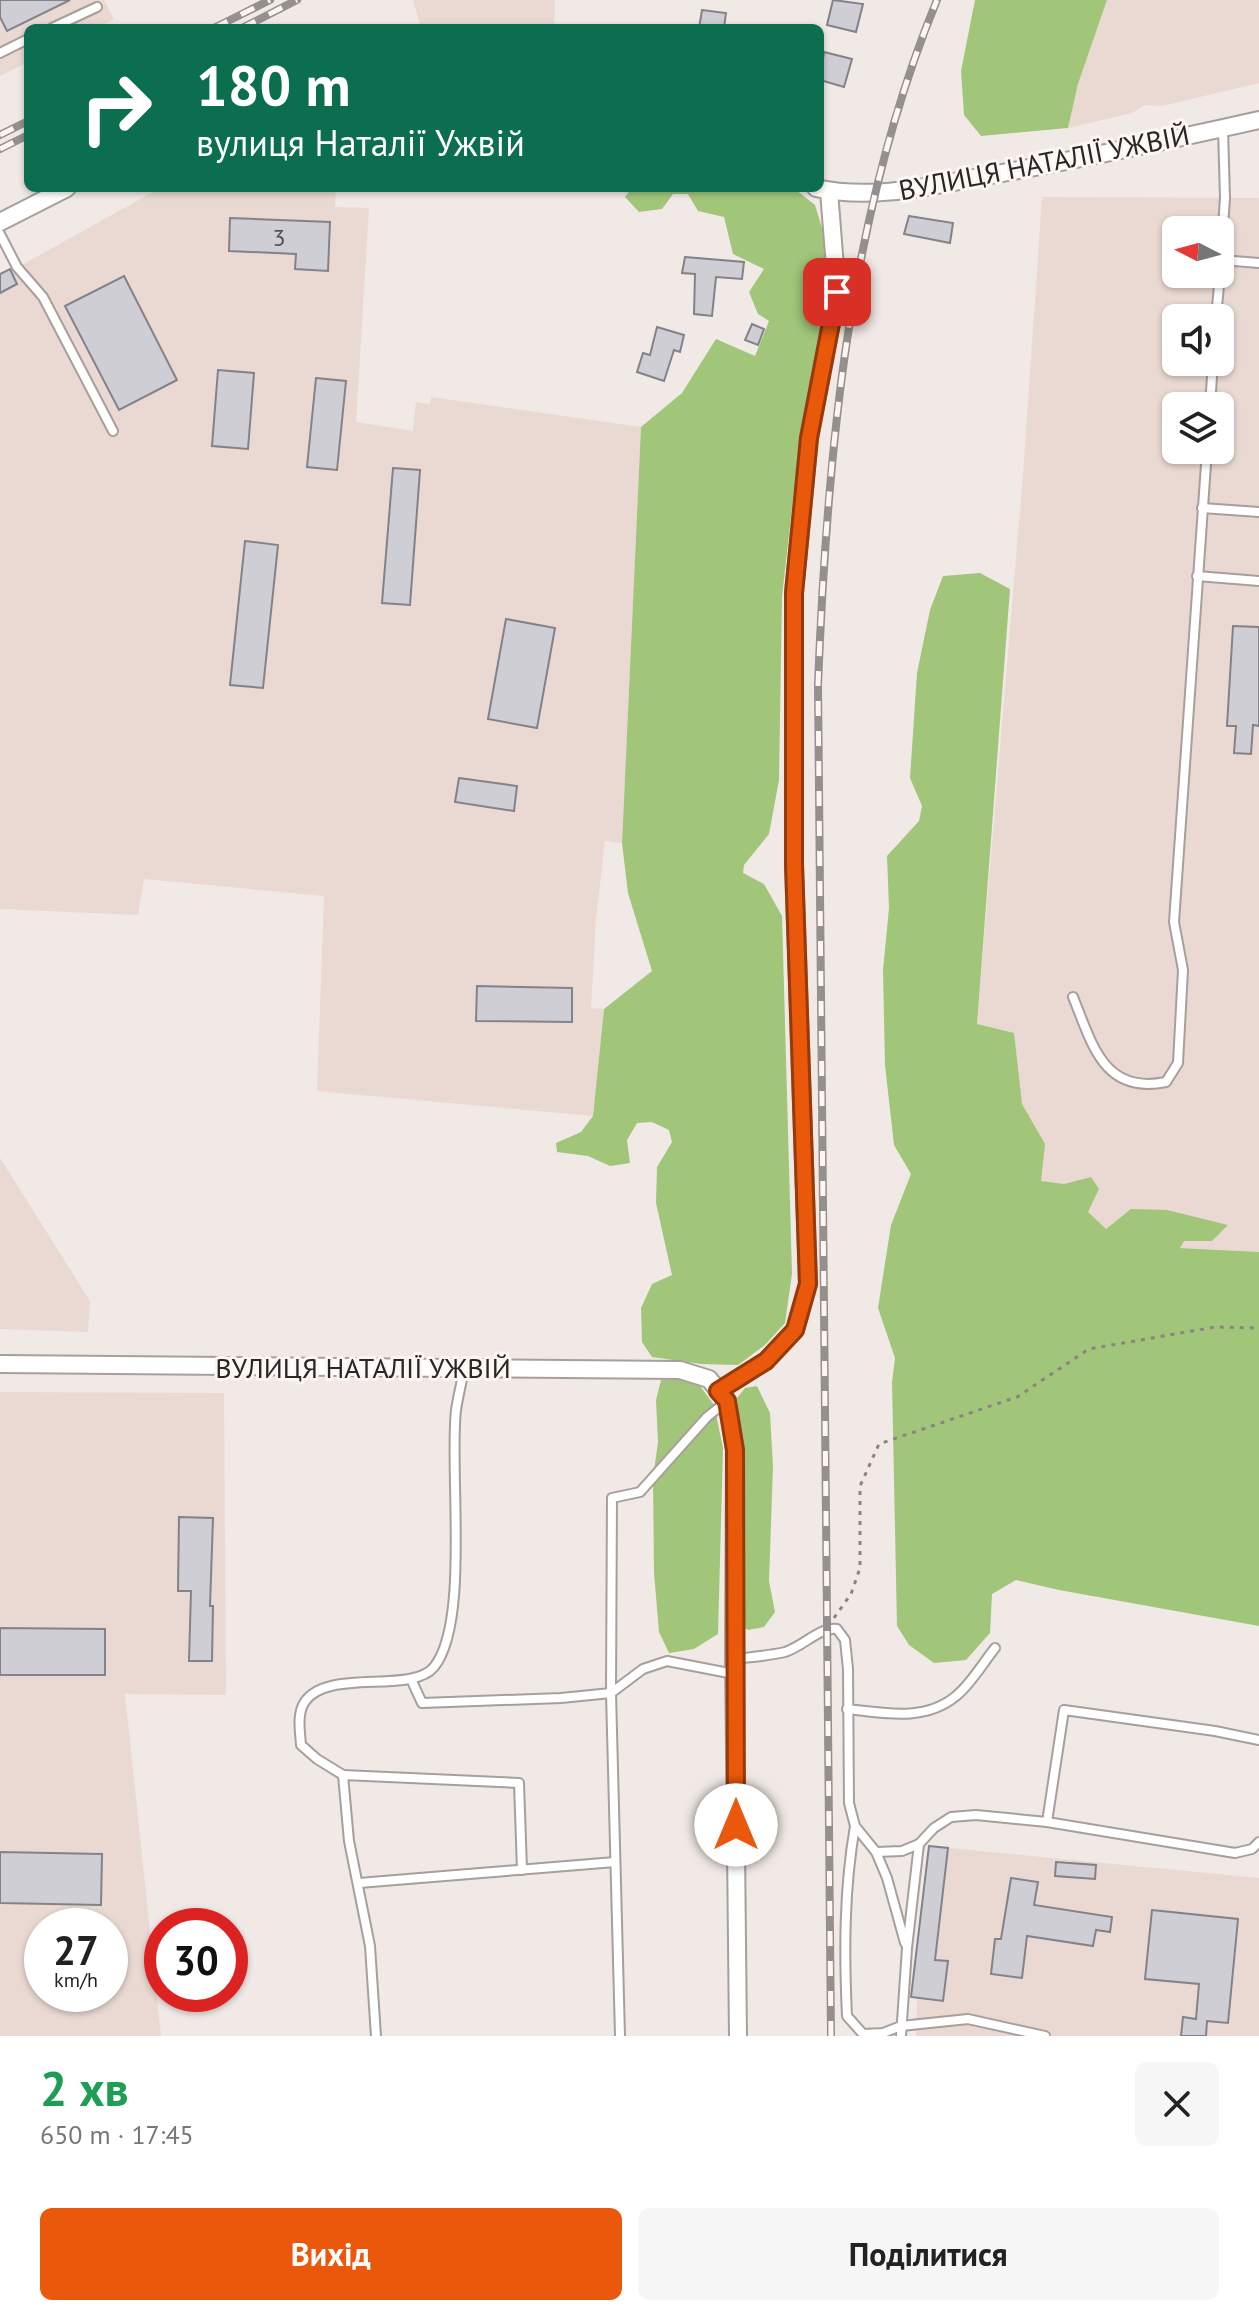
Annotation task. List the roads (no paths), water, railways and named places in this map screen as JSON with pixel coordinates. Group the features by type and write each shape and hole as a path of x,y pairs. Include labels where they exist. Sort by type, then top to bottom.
{"street":[{"name":"ВУЛИЦЯ НАТАЛІЇ УЖВІЙ","path":"824,189 875,194 943,184 1102,155 1259,120"},
{"path":"0,222 59,192"},
{"name":"ВУЛИЦЯ НАТАЛІЇ УЖВІЙ","path":"0,1364 680,1370 709,1379 722,1396 766,1361 795,1330 808,1284 794,864 794,593 809,438 837,292 822,192"},
{"path":"722,1396 735,1450 738,2036"}],"lane":[{"path":"61,24 97,7"},
{"path":"0,53 24,41"},
{"path":"1223,128 1224,216"},
{"path":"0,234 17,267 43,297 113,431"},
{"path":"1234,261 1259,263"},
{"path":"1073,997 1098,1058 1121,1079 1148,1085 1166,1082 1178,1063 1183,970 1174,922 1206,464"},
{"path":"1202,508 1259,512"},
{"path":"1197,576 1259,581"},
{"path":"464,1368 456,1410 454,1588 449,1642 433,1669 411,1679 320,1689 305,1702 299,1720 301,1745 343,1775 519,1783 522,1870"},
{"path":"620,2036 611,1693 612,1498 640,1492 722,1396"},
{"path":"411,1679 422,1703 611,1693 643,1669 667,1661 734,1666 789,1651 827,1628 837,1629 845,1640 849,1803 855,1826 844,1951 847,2016 863,2034 901,2031 968,2019 1045,2036"},
{"path":"847,1709 892,1714 926,1713 956,1696 995,1648"},
{"path":"1047,1822 1064,1710 1259,1740"},
{"path":"343,1775 349,1841 370,1946 376,2036"},
{"path":"876,1852 902,1851 919,1844 934,1828 951,1817 976,1815 1047,1822 1235,1853 1252,1849 1259,1842"},
{"path":"855,1826 876,1852 887,1878 907,1948"},
{"path":"901,2031 919,1844"},
{"path":"359,1883 615,1862"}],"railway":[{"path":"222,24 270,0"},
{"path":"250,24 297,0"},
{"path":"831,2036 818,685 822,598 836,424 863,251 882,166 907,82 937,0"},
{"path":"0,135 24,123"},
{"path":"0,149 24,137"}]}
